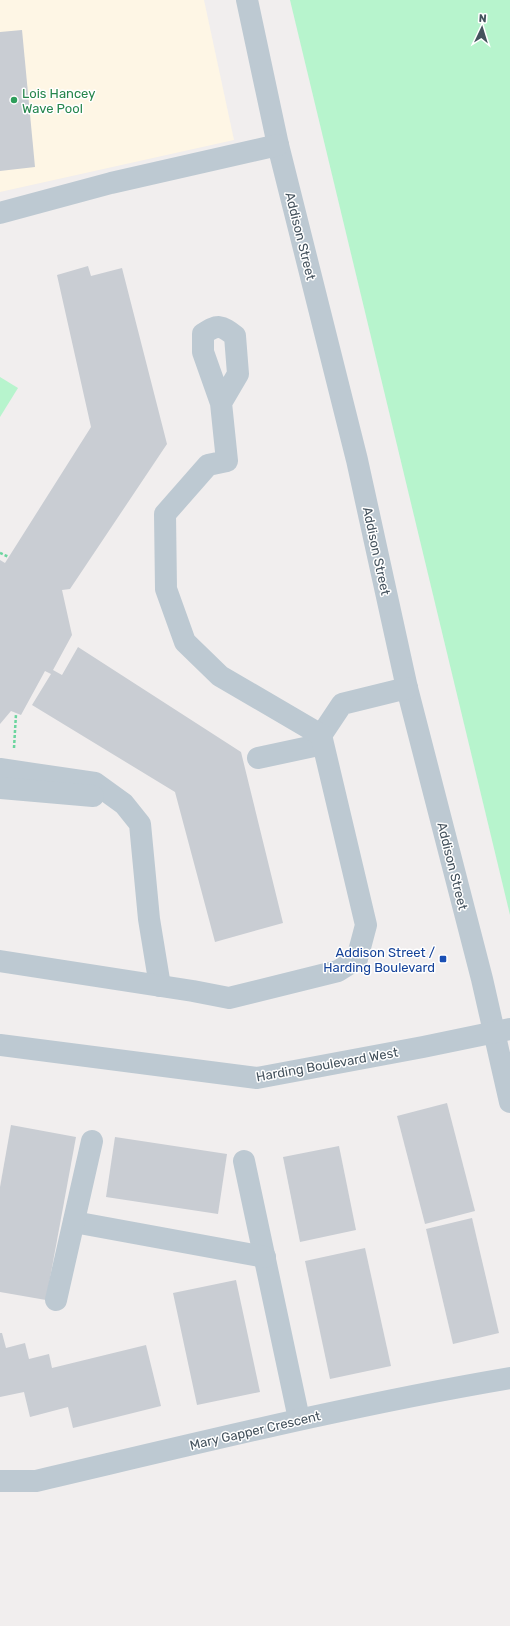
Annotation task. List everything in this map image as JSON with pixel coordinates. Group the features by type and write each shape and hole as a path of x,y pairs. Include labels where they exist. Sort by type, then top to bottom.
{"street":[{"name":"Addison Street","path":"247,0 278,146 357,460 407,688 502,1031 510,1102"},
{"path":"0,213 112,183 278,146"},
{"path":"0,961 229,998 338,971 357,959 366,925 321,735 220,676 185,642 166,589 165,514 208,465 227,461 221,403"},
{"path":"258,758 314,746 342,704 407,688"},
{"path":"7,769 95,783 124,804 140,824 149,918 160,986"},
{"path":"0,788 116,798"},
{"name":"Harding Boulevard West","path":"0,1045 257,1078 502,1031"},
{"path":"56,1300 92,1142"},
{"path":"244,1161 299,1419"},
{"path":"74,1222 264,1257"},
{"name":"Mary Gapper Crescent","path":"0,1481 36,1481 299,1419 456,1387 510,1378"}],"path":[{"path":"0,553 9,557"},
{"path":"7,769 16,714"}],"shaded area":[{"path":"0,0 204,0 234,140 0,192"}],"green space":[{"path":"290,0 510,0 510,915"},
{"path":"0,377 18,388 0,417"}],"building":[{"name":"Lois Hancey Wave Pool","path":"22,30 35,167 0,171 0,32"},
{"path":"88,266 91,276 122,268 167,444 70,589 62,590 72,635 53,670 62,675 78,647 241,752 283,923 215,942 175,792 32,705 51,674 45,671 21,715 11,711 0,724 0,560 5,563 91,427 57,275"},
{"path":"447,1103 475,1211 425,1224 397,1116"},
{"path":"11,1125 76,1137 46,1300 0,1292 0,1187"},
{"path":"115,1137 227,1154 218,1214 106,1197"},
{"path":"339,1146 356,1230 300,1242 283,1157"},
{"path":"472,1218 499,1333 453,1344 426,1229"},
{"path":"365,1248 391,1366 330,1379 305,1261"},
{"path":"236,1280 260,1392 197,1405 173,1293"},
{"path":"0,1333 2,1333 6,1348 25,1343 29,1359 49,1354 52,1368 146,1345 161,1406 73,1428 68,1407 30,1417 24,1392 0,1397"}],"place":[{"name":"Lois Hancey Wave Pool","path":"14,100"},
{"name":"Addison Street / Harding Boulevard","path":"443,959"}]}
